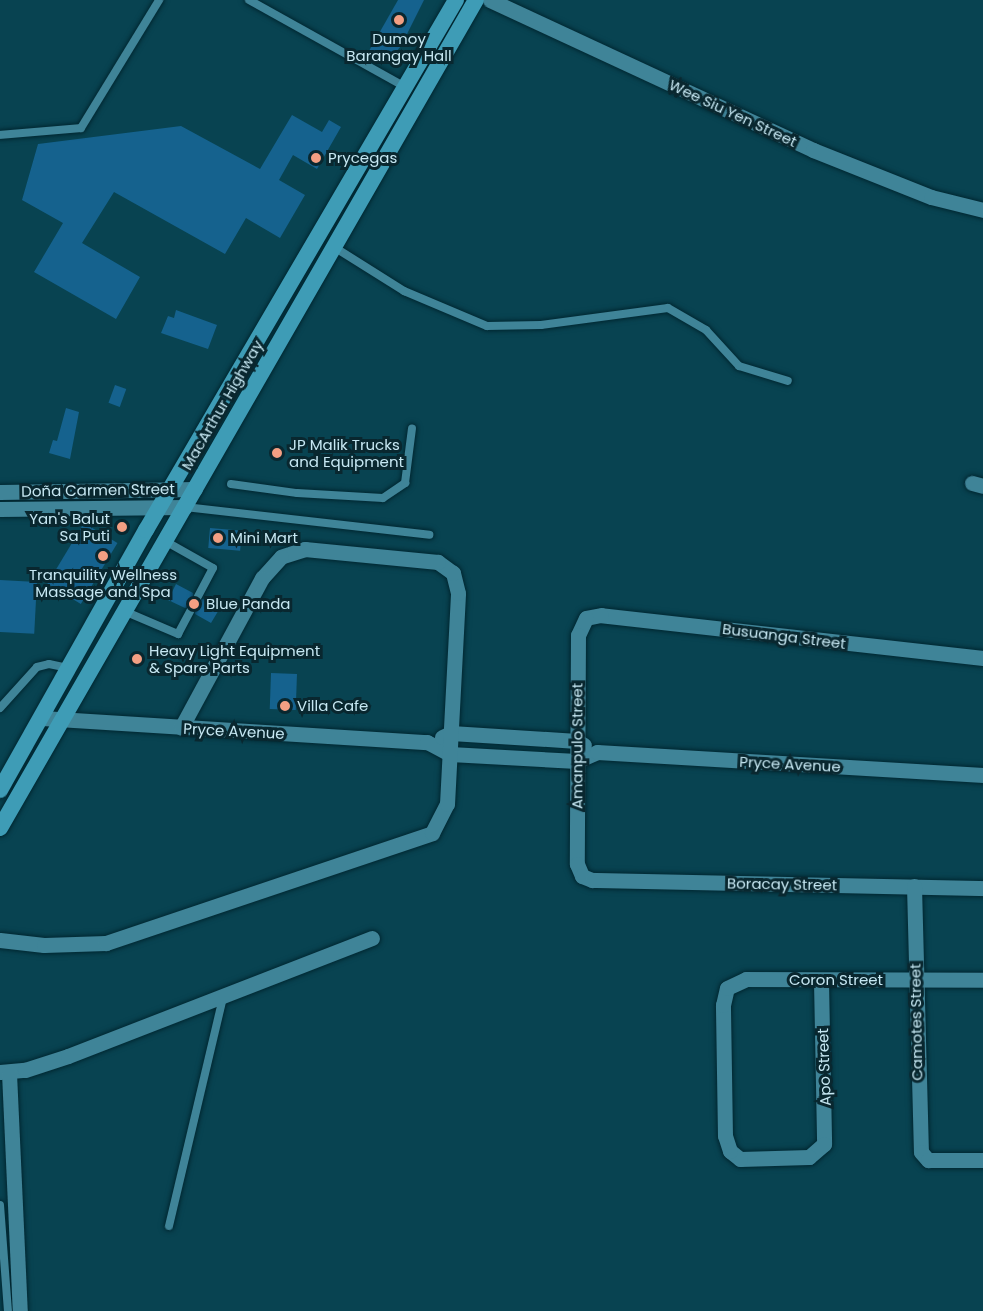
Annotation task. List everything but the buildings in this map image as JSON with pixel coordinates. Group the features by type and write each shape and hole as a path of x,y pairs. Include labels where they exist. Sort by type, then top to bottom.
{"highway":[{"name":"MacArthur Highway","path":"0,790 160,506 456,0"},
{"name":"MacArthur Highway","path":"0,828 476,0"},
{"path":"318,236 333,246"}],"street":[{"name":"Wee Siu Yen Street","path":"490,0 813,150 931,197 983,210"},
{"name":"Doña Carmen Street","path":"0,492 195,489"},
{"name":"Doña Carmen Street","path":"0,509 185,507"},
{"path":"0,940 44,945 106,943 421,839 432,833 445,815 450,754 458,593 453,573 438,562 305,549 280,557 262,578 181,728"},
{"name":"Busuanga Street","path":"586,618 601,615 983,658"},
{"name":"Amanpulo Street","path":"582,876 577,864 578,635 586,618"},
{"name":"Pryce Avenue","path":"42,718 427,742 451,733 578,741 597,752 983,775"},
{"name":"Pryce Avenue","path":"427,742 450,754 577,761 597,752"},
{"name":"Boracay Street","path":"582,876 592,880 983,888"},
{"name":"Camotes Street","path":"914,886 919,1144 924,1157 938,1161 983,1160"},
{"path":"20,1311 5,1072 68,1056 223,998 372,938"},
{"name":"Coron Street","path":"729,1151 725,1136 723,1005 728,987 746,979 983,980"},
{"name":"Apo Street","path":"729,1151 747,1160 809,1157 820,1151 826,1133 820,981"}],"lane":[{"path":"0,135 81,128 159,0"},
{"path":"249,0 405,87"},
{"path":"333,246 404,291 487,326 541,326 668,308 706,330 739,366 788,381"},
{"path":"231,484 297,493 383,498 405,483 412,428"},
{"path":"185,507 429,535"},
{"path":"165,541 213,568 198,596"},
{"path":"124,611 177,634 190,611"},
{"path":"0,708 37,667 49,664 68,668"},
{"path":"169,1226 223,998"},
{"path":"0,1204 8,1311"}],"place":[{"name":"Dumoy Barangay Hall","path":"399,20"},
{"name":"Prycegas","path":"316,158"},
{"name":"JP Malik Trucks and Equipment","path":"277,453"},
{"name":"Yan's Balut Sa Puti","path":"122,527"},
{"name":"Mini Mart","path":"218,538"},
{"name":"Tranquility Wellness Massage and Spa","path":"103,556"},
{"name":"Blue Panda","path":"194,604"},
{"name":"Heavy Light Equipment & Spare Parts","path":"137,659"},
{"name":"Villa Cafe","path":"285,706"}]}
